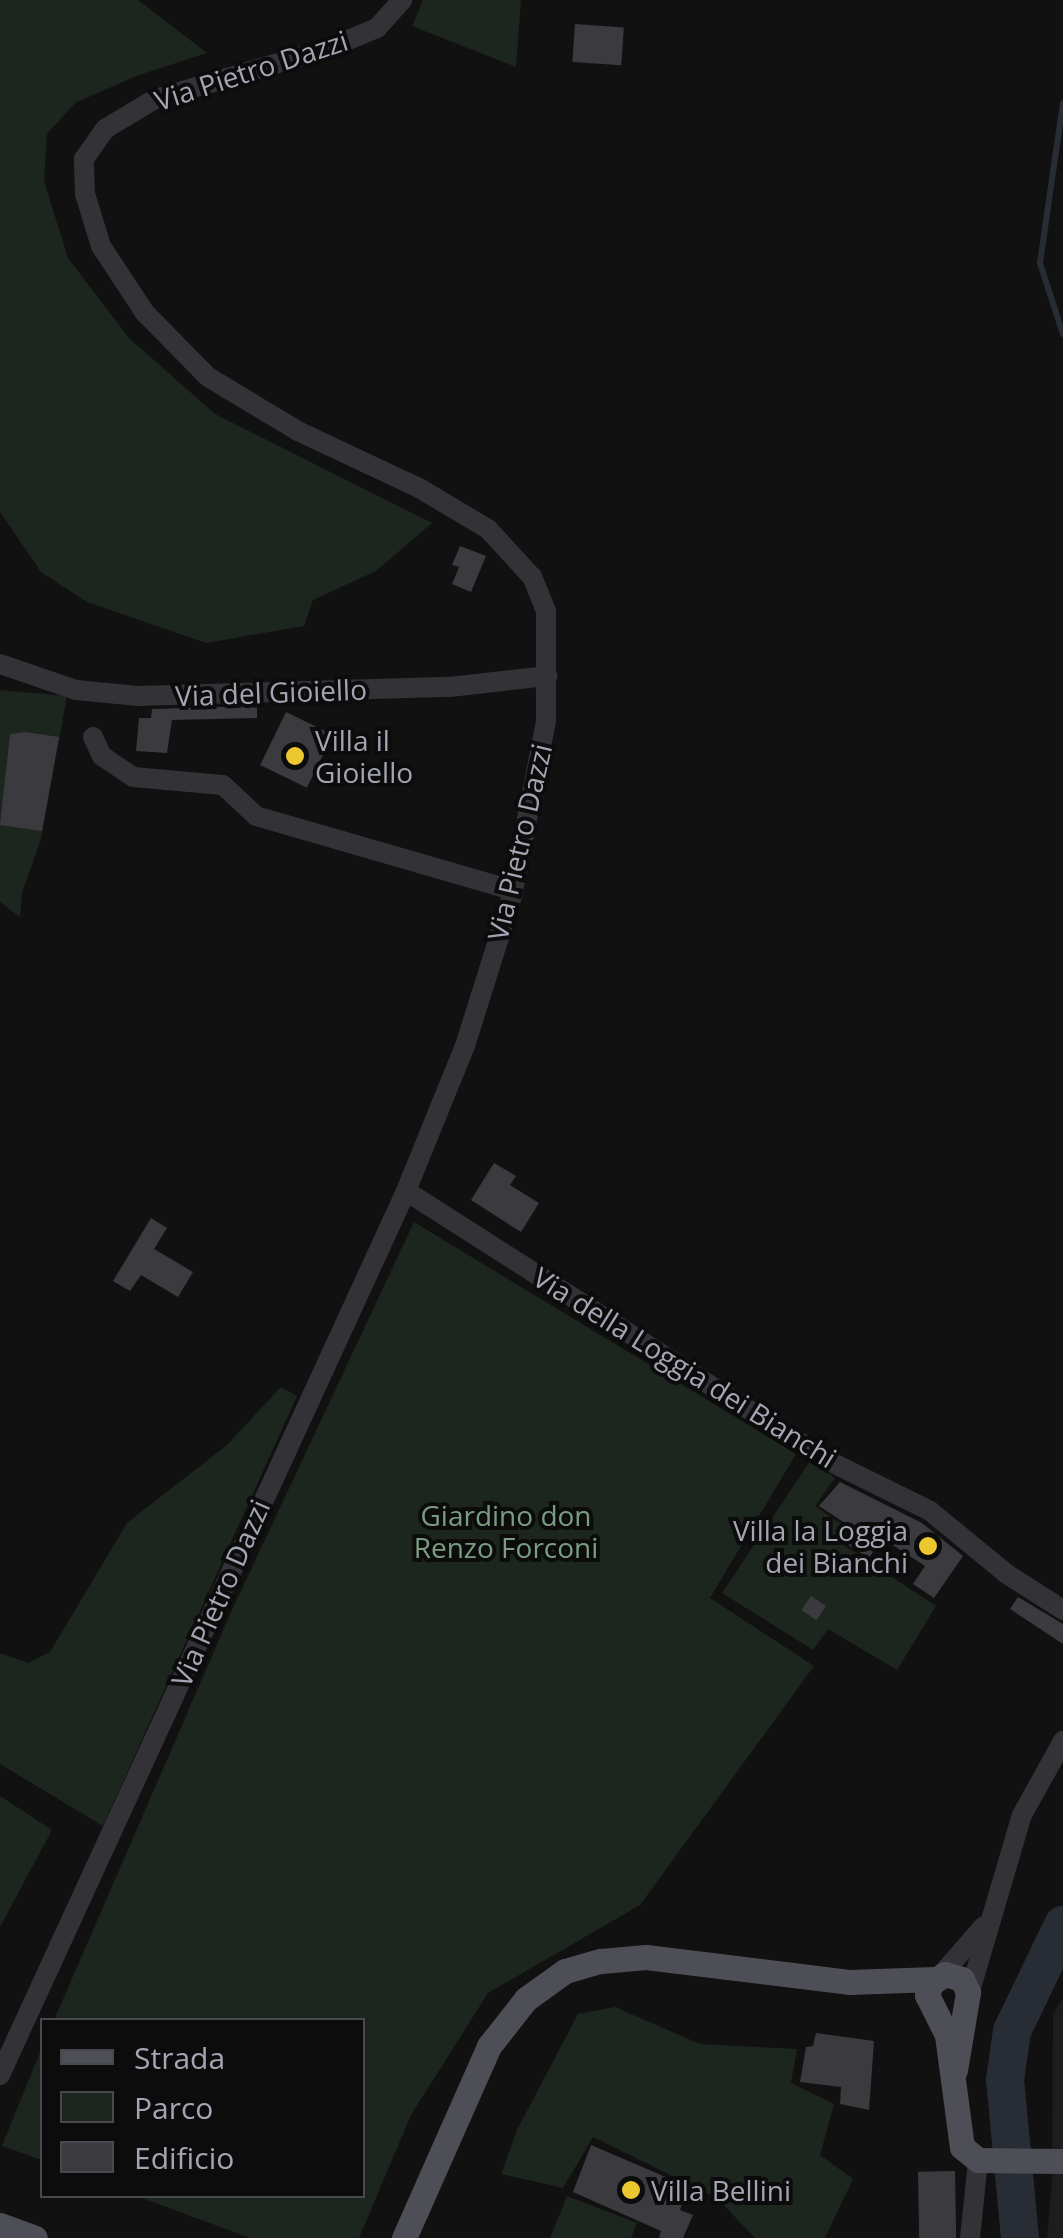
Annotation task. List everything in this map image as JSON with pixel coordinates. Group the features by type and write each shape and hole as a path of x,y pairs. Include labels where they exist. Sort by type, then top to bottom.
{"main road":[{"path":"404,2238 489,2046 509,2016 545,1983 587,1964 646,1957 850,1982 904,1995 951,2015 967,2001"},
{"path":"938,1977 927,1994 955,2070"},
{"path":"850,1982 938,1977 962,1980 967,2001 955,2070 959,2140 968,2156 982,2161 1055,2160"},
{"path":"0,2225 35,2238"}],"street":[{"name":"Via Pietro Dazzi","path":"0,2075 406,1190 465,1046 513,890 546,721 546,611 532,577 488,529 419,488 298,431 208,378 145,313 102,246 85,194 84,159 105,129 155,99 230,80 377,28 402,0"},
{"name":"Via del Gioiello","path":"0,664 76,690 138,696 450,687 547,676"},
{"path":"93,737 102,756 133,777 223,785 256,816 513,890"},
{"name":"Via della Loggia dei Bianchi","path":"406,1190 830,1461 930,1511 1007,1574 1063,1610"},
{"path":"967,2001 1022,1814 1063,1741"},
{"path":"938,1977 974,1943 995,1908"},
{"path":"970,2238 982,2161"}],"shaded area":[{"path":"1063,1998 1063,2238 1047,2238 1052,2182 1053,2014"}],"green space":[{"path":"0,0 138,0 207,53 139,75 75,103 47,134 44,181 68,258 129,338 215,414 432,523 376,571 313,600 304,626 206,643 87,602 41,572 0,512"},
{"path":"423,0 521,0 516,67 412,26"},
{"path":"0,690 67,696 41,839 22,893 20,917 0,902"},
{"name":"Giardino don Renzo Forconi","path":"414,1222 796,1454 710,1598 814,1666 640,1905 488,1993 411,2115 359,2238 250,2238 142,2198 365,2198 365,2018 55,2018 232,1610"},
{"path":"281,1387 297,1396 103,1826 0,1764 0,1653 28,1663 50,1652 127,1523 227,1445"},
{"path":"810,1461 835,1478 815,1506 850,1530 842,1544 936,1606 897,1670 828,1629 813,1650 722,1593"},
{"path":"0,1796 52,1830 0,1927"},
{"path":"615,2007 700,2044 797,2049 791,2083 834,2104 820,2155 853,2179 825,2238 755,2238 717,2198 593,2137 563,2188 501,2174 517,2130 578,2014"},
{"path":"40,2052 40,2159 2,2146"},
{"path":"567,2196 637,2223 631,2238 550,2238"}],"building":[{"path":"575,24 624,27 621,65 572,62"},
{"path":"460,546 486,556 471,592 452,584 459,567 452,565"},
{"path":"257,706 257,718 172,720 167,753 136,751 139,718 151,718 152,709"},
{"name":"Villa il Gioiello","path":"286,712 333,735 307,788 260,765"},
{"path":"10,734 59,737 42,831 0,825"},
{"path":"494,1163 516,1176 510,1185 539,1203 521,1232 471,1200"},
{"path":"151,1218 167,1228 154,1249 193,1272 178,1297 141,1275 130,1291 113,1281"},
{"name":"Villa la Loggia dei Bianchi","path":"840,1482 922,1523 963,1556 934,1598 913,1584 925,1566 882,1538 869,1558 845,1543 854,1529 819,1506"},
{"path":"811,1596 826,1606 816,1620 801,1610"},
{"path":"1018,1597 1063,1624 1063,1644 1010,1609"},
{"path":"816,2033 874,2041 869,2110 840,2104 841,2087 800,2082 806,2047 813,2046"},
{"name":"Villa Bellini","path":"591,2145 689,2187 680,2210 693,2215 683,2238 659,2238 661,2231 573,2192"},
{"path":"955,2171 956,2238 919,2238 918,2172"}],"waterway":[{"path":"1063,103 1040,263 1063,334"},
{"path":"1020,2238 1005,2080 1012,2031 1063,1925"}],"place":[{"name":"Villa il Gioiello","path":"295,756"},
{"name":"Villa la Loggia dei Bianchi","path":"928,1546"},
{"name":"Villa Bellini","path":"631,2190"}]}
